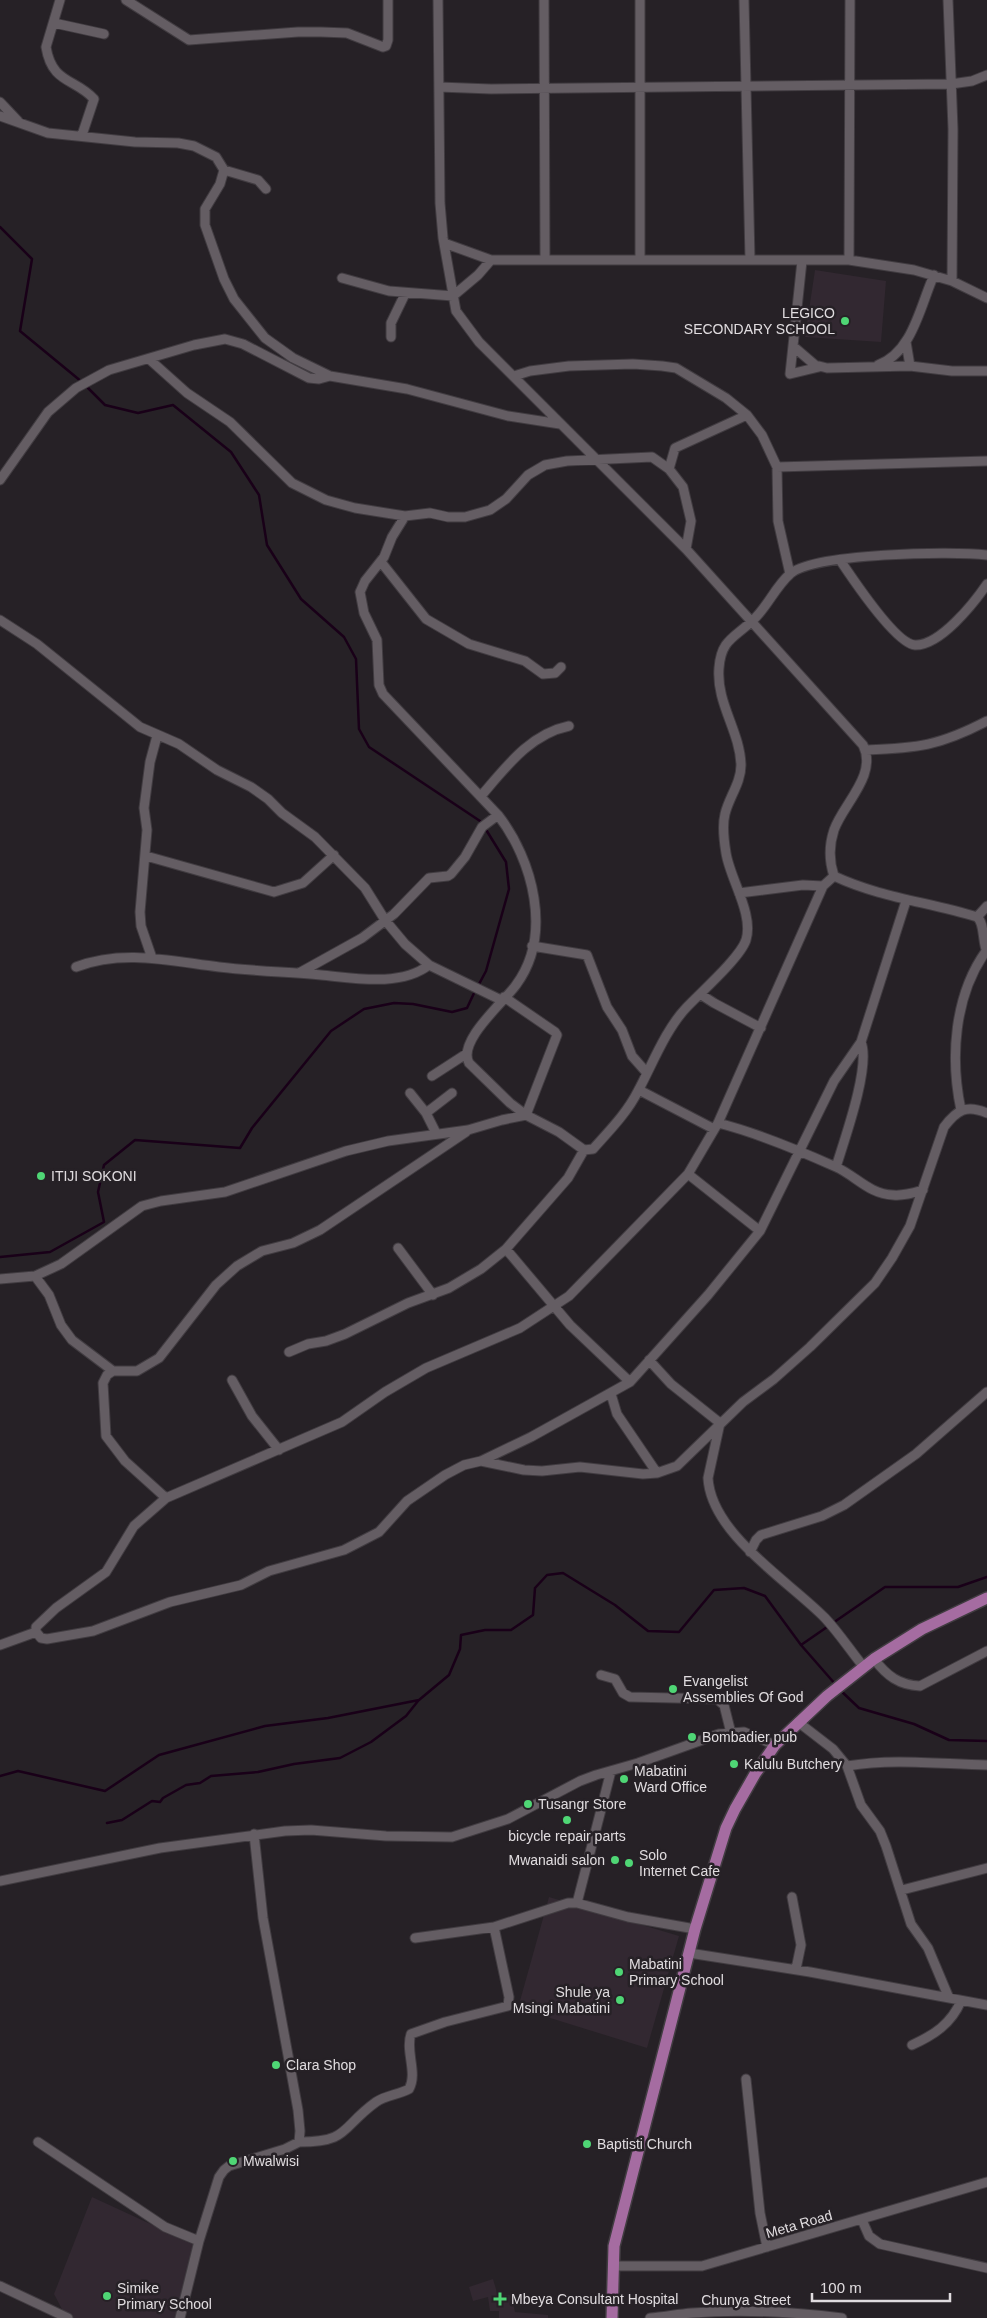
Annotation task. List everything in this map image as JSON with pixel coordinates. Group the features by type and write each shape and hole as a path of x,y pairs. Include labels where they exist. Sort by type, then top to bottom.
{"main road":[{"path":"612,2318 615,2266 614,2246 695,1929 726,1828 745,1789 775,1745 798,1722 863,1666 930,1625 987,1598"}],"street":[{"path":"60,0 46,47 52,67 65,80 94,99 82,135"},
{"path":"126,0 189,40 321,32 347,33 383,47 386,46 388,40 388,0"},
{"path":"438,0 440,203 444,244 456,312 464,325 498,362 686,549 863,745 866,750 867,760 864,774 834,828 831,839 830,857 834,876"},
{"path":"544,0 546,259"},
{"path":"640,0 640,260"},
{"path":"744,0 750,259"},
{"path":"850,0 850,260"},
{"path":"948,0 953,129 952,281"},
{"path":"54,23 104,34"},
{"path":"439,87 545,88 951,84 972,81 987,75"},
{"path":"0,102 18,121"},
{"path":"0,116 48,133 82,135 135,142 178,142 194,146 216,157 224,170 258,180 266,189"},
{"path":"224,170 220,184 209,200 204,216 209,237 234,299 265,338 293,358 330,376 407,389 508,416 560,424"},
{"path":"444,244 491,260 850,260 899,266 934,275 952,281 987,298"},
{"path":"342,278 375,288 405,294 453,296 478,275 491,260"},
{"path":"802,261 790,374 820,367 871,368 910,366 952,371 987,371"},
{"path":"871,368 891,359 906,342 934,275"},
{"path":"391,337 391,322 405,294"},
{"path":"0,480 22,452 42,419 62,398 91,378 109,370 225,339 243,344 309,378 319,379 330,376"},
{"path":"906,342 910,366"},
{"path":"794,346 820,367"},
{"path":"149,359 187,393 230,422 292,483 313,495 340,505 405,516 430,513 448,517 465,517 490,510 506,498 528,475 545,465 567,461 652,457 669,469 683,487 687,496 691,521 686,549"},
{"path":"514,376 546,368 633,364 676,368 703,383 747,415 762,435 777,467 778,521 790,574"},
{"path":"669,469 675,448 747,415"},
{"path":"777,467 987,460"},
{"path":"405,516 381,562 365,581 360,592 364,614 377,640 379,684 401,715 498,815 511,834 527,868 535,908 535,933 532,946 516,985 503,998 471,1042 466,1054 432,1076"},
{"path":"466,1054 469,1063 526,1115 559,1132 584,1150 593,1149 620,1118 639,1090 684,1010 745,942 746,917 739,892 731,876 726,853 724,821 726,808 739,780 741,762 720,696 719,670 725,645 732,636 753,621 790,574 804,566 840,560 926,554 987,555"},
{"path":"840,560 864,594 897,634 906,642 916,645 931,640 964,614 987,584"},
{"path":"381,562 410,596 421,614 435,625 468,644 525,661 543,674 555,673 561,667"},
{"path":"0,620 37,644 140,728 179,744 217,770 251,787 268,799 334,855 365,888 384,920 405,944 429,965 469,985 503,998 557,1035 526,1115"},
{"path":"866,750 902,750 927,746 952,738 987,722"},
{"path":"481,796 519,752 554,729 569,726"},
{"path":"152,958 142,926 140,912 147,830 144,808 150,762 157,736"},
{"path":"298,973 344,949 384,920 406,903 429,878 451,874 465,857 482,827 498,815"},
{"path":"146,856 274,892 303,883 334,855"},
{"path":"834,876 823,886 716,1126 688,1174 569,1296 520,1328 426,1368 385,1392 342,1422 166,1498 134,1526 106,1572 56,1608 36,1627 36,1632 41,1638 47,1639 93,1631 170,1602 241,1585 269,1571 344,1550 379,1532 407,1501 428,1485 464,1465 481,1461 611,1394 630,1382 708,1295 760,1231 834,1080 862,1042 906,901"},
{"path":"834,876 852,884 906,901 977,917 982,923 982,940 986,952 970,976 964,999 954,1060 955,1082 961,1110"},
{"path":"739,892 803,885 823,886"},
{"path":"977,917 987,906"},
{"path":"532,946 587,955 607,1007 622,1030 632,1056 647,1073"},
{"path":"76,967 102,959 152,958 224,968 375,978 412,975 429,965"},
{"path":"700,994 714,1004 761,1028"},
{"path":"836,1167 856,1099 864,1059 862,1042"},
{"path":"639,1090 716,1126 742,1129 836,1167 864,1186 877,1192 892,1195 909,1195 923,1190"},
{"path":"410,1093 426,1113 436,1133"},
{"path":"426,1113 452,1094"},
{"path":"481,1461 524,1470 542,1471 568,1467 657,1474 677,1466 720,1423 810,1347 874,1283 892,1258 910,1226 944,1127 953,1115 961,1110 976,1108 987,1114"},
{"path":"0,1279 35,1276 71,1259 114,1225 142,1206 161,1201 225,1192 346,1151 388,1141 468,1130 526,1115"},
{"path":"166,1498 125,1461 106,1436 103,1383 107,1375 114,1371 137,1371 160,1358 216,1285 237,1266 262,1251 292,1243 320,1230 468,1130"},
{"path":"289,1352 308,1344 335,1338 408,1303 432,1295 481,1269 506,1249 568,1178 584,1150"},
{"path":"688,1174 760,1231"},
{"path":"398,1248 432,1295"},
{"path":"506,1249 556,1306 570,1325 630,1382"},
{"path":"35,1276 46,1291 62,1325 72,1340 114,1371"},
{"path":"650,1360 671,1384 720,1423"},
{"path":"232,1380 252,1416 279,1450"},
{"path":"750,1552 756,1540 761,1536 822,1516 844,1505 916,1454 987,1392"},
{"path":"611,1394 617,1414 657,1474"},
{"path":"720,1423 711,1461 708,1487 718,1513 750,1552 824,1618 863,1666"},
{"path":"0,1645 36,1632"},
{"path":"874,1659 890,1678 908,1685 920,1686 987,1651"},
{"path":"601,1675 615,1679 623,1693 630,1697 717,1699 724,1705 732,1733"},
{"path":"798,1722 833,1749 847,1766 861,1805 880,1831 902,1890 911,1924 928,1948 949,1998"},
{"path":"0,1881 133,1853 254,1834 311,1830 386,1836 452,1837 508,1820 580,1781 719,1734 744,1732 775,1745"},
{"path":"847,1766 872,1762 931,1761 954,1765 987,1764"},
{"path":"577,1903 611,1770"},
{"path":"254,1834 263,1918 298,2110 299,2142"},
{"path":"902,1890 987,1868"},
{"path":"792,1897 801,1945 796,1969"},
{"path":"415,1938 494,1927 568,1903 577,1903 642,1920 695,1929"},
{"path":"180,2318 199,2241 220,2176 228,2166 299,2142 318,2142 343,2134 376,2102 386,2096 409,2089 412,2079 411,2034 445,2022 508,2006 509,1997 494,1927"},
{"path":"689,1953 796,1969 987,2005"},
{"path":"912,2045 937,2032 950,2020 961,2000"},
{"path":"746,2079 760,2213 767,2247"},
{"path":"38,2142 165,2227 199,2241"},
{"name":"Meta Road","path":"615,2266 702,2266 987,2182"},
{"path":"862,2220 870,2236 880,2244 987,2268"},
{"path":"0,2286 68,2318"},
{"name":"Chunya Street","path":"650,2318 692,2313 743,2312 785,2313 842,2318"}],"shaded area":[{"name":"LEGICO SECONDARY SCHOOL","path":"815,270 886,281 881,342 805,337"},
{"path":"549,1897 679,1936 647,2048 518,2008"},
{"path":"92,2197 196,2245 179,2318 73,2318 65,2315 54,2294"},
{"name":"Mbeya Consultant Hospital","path":"493,2279 498,2296 511,2295 515,2312 548,2315 548,2318 499,2318 499,2311 490,2311 488,2297 473,2301 469,2287"}],"waterway":[{"path":"0,227 32,259 20,331 82,382"},
{"path":"86,386 105,405 138,413 173,405 231,452 259,495 267,545 301,599 344,637 356,659 359,729 369,747 483,823"},
{"path":"478,986 486,971 509,889 506,862 485,828"},
{"path":"0,1257 50,1252 104,1222 98,1192 104,1165 135,1140 240,1148 252,1128 331,1031 364,1009 394,1003 413,1004 452,1012 467,1008 475,991"},
{"path":"0,1776 18,1771 105,1791 159,1755 265,1726 328,1718 419,1700 449,1675 460,1649 461,1635 485,1630 511,1630 533,1615 535,1588 547,1575 563,1573 615,1605 648,1631 679,1632 714,1590 744,1588 765,1596 801,1645 836,1685"},
{"path":"801,1645 885,1587 958,1587 987,1577"},
{"path":"839,1689 859,1708 914,1724 949,1740 987,1741"},
{"path":"107,1823 122,1820 152,1801 160,1802 163,1798 186,1785 200,1783 211,1776 258,1772 294,1764 340,1758 371,1742 406,1716 418,1701"}],"place":[{"name":"LEGICO SECONDARY SCHOOL","path":"845,321"},
{"name":"ITIJI SOKONI","path":"41,1176"},
{"name":"Evangelist Assemblies Of God","path":"673,1689"},
{"name":"Bombadier pub","path":"692,1737"},
{"name":"Kalulu Butchery","path":"734,1764"},
{"name":"Mabatini Ward Office","path":"624,1779"},
{"name":"Tusangr Store","path":"528,1804"},
{"name":"bicycle repair parts","path":"567,1820"},
{"name":"Mwanaidi salon","path":"615,1860"},
{"name":"Solo Internet Cafe","path":"629,1863"},
{"name":"Mabatini Primary School","path":"619,1972"},
{"name":"Shule ya Msingi Mabatini","path":"620,2000"},
{"name":"Clara Shop","path":"276,2065"},
{"name":"Baptisti Church","path":"587,2144"},
{"name":"Mwalwisi","path":"233,2161"},
{"name":"Simike Primary School","path":"107,2296"},
{"name":"Mbeya Consultant Hospital","path":"500,2299"}]}
